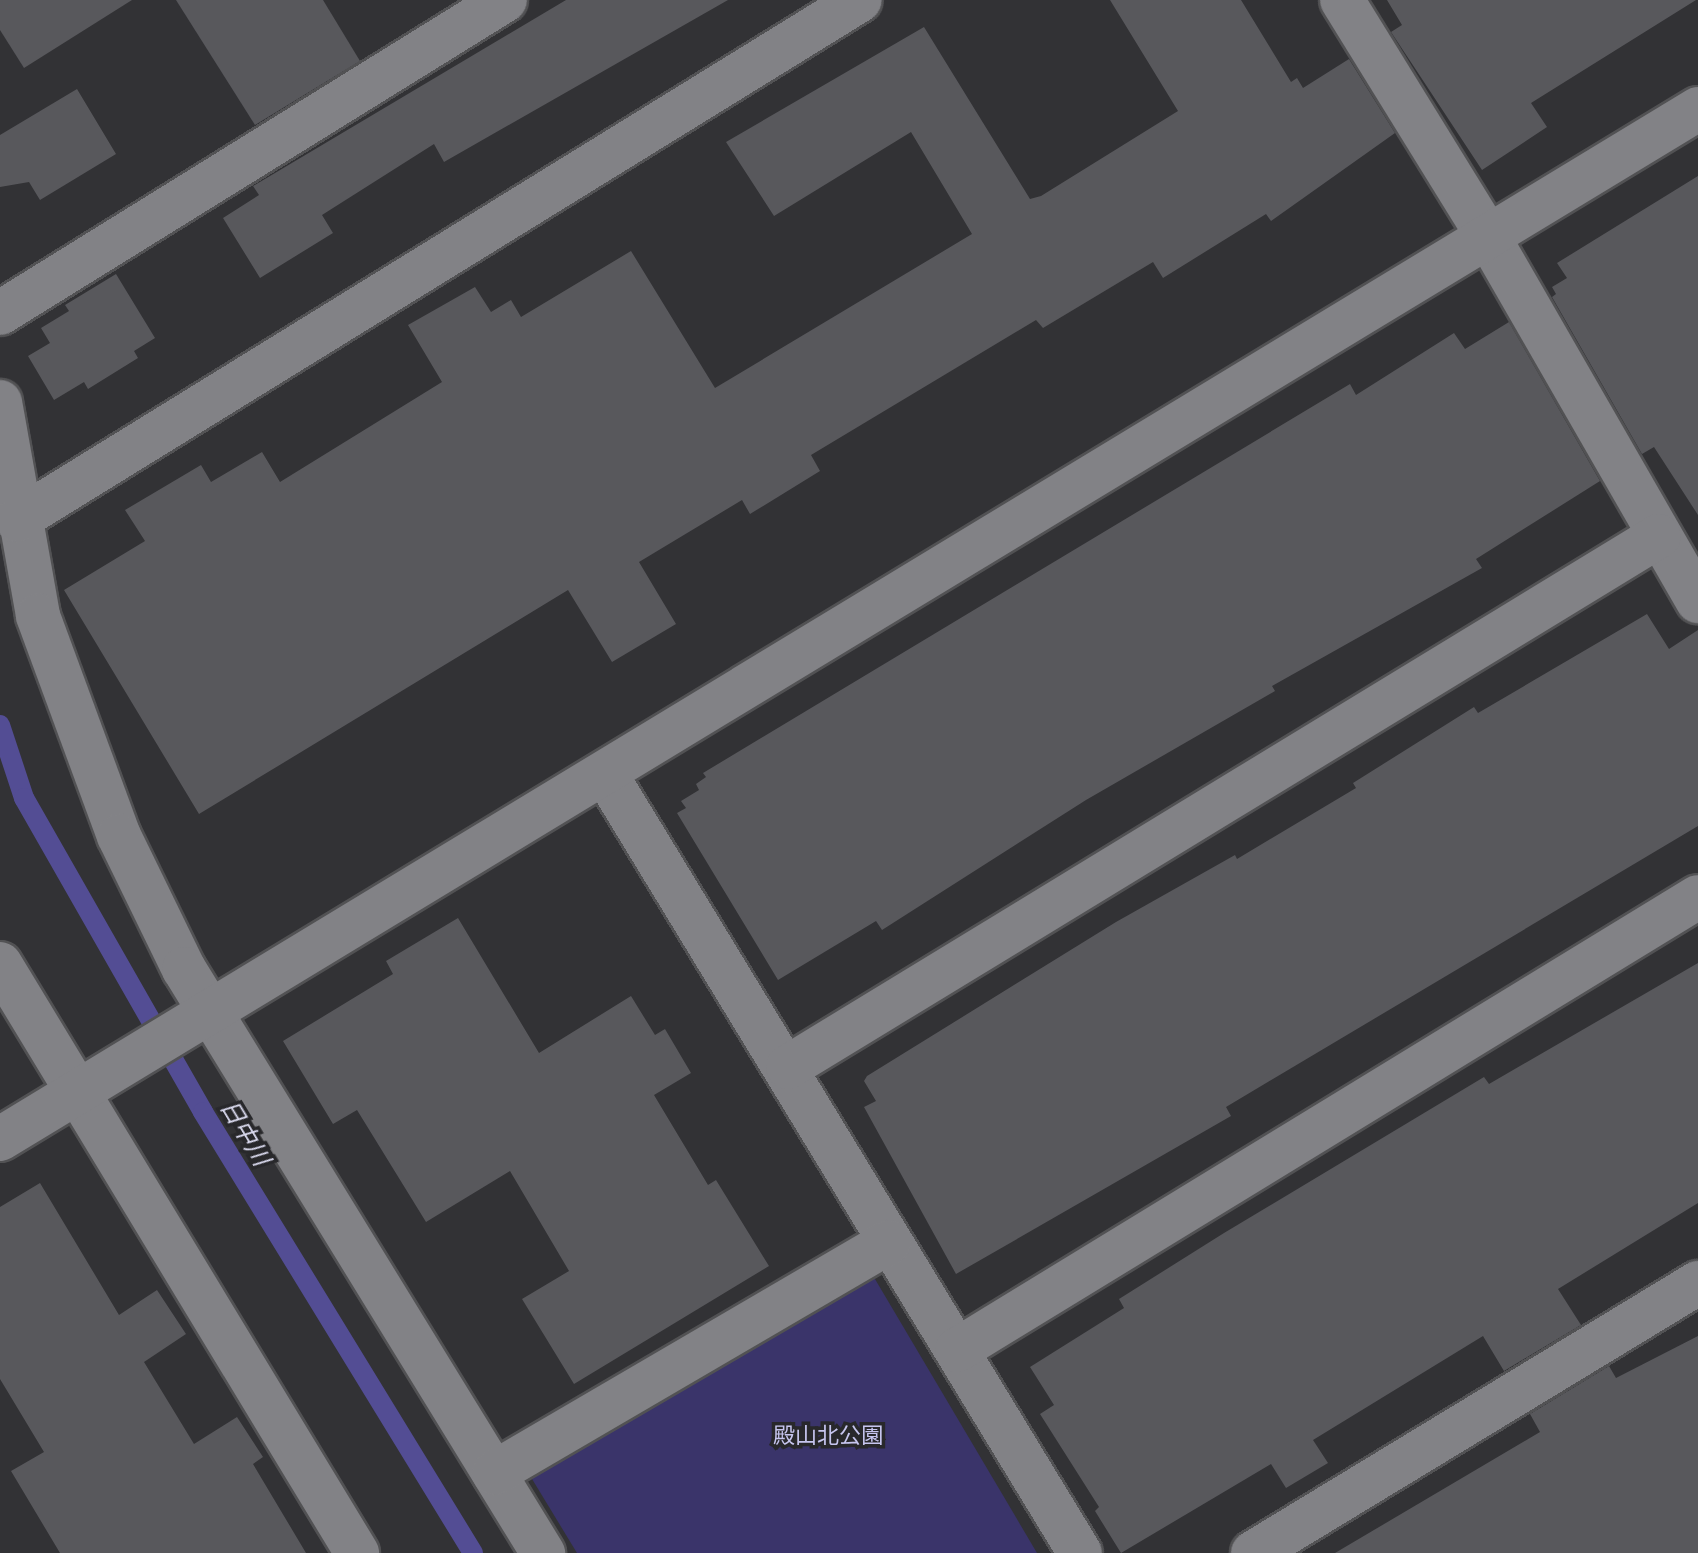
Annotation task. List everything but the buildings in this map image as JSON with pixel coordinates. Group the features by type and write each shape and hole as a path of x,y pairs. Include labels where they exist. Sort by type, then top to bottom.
{"street":[{"path":"0,313 505,0"},
{"path":"17,520 860,0"},
{"path":"1342,0 1489,238 1698,601"},
{"path":"0,1139 78,1095 606,775 1698,109"},
{"path":"0,402 17,520 38,616 119,836 184,969 543,1553"},
{"path":"788,1067 1659,536"},
{"path":"606,775 788,1067 890,1242 1080,1553"},
{"path":"957,1350 1698,897"},
{"path":"0,964 357,1553"},
{"path":"494,1473 890,1242"},
{"path":"1253,1553 1698,1283"}],"green space":[{"name":"殿山北公園","path":"872,1274 1037,1553 577,1553 529,1474"}],"waterway":[{"name":"日中川","path":"0,725 24,798 203,1112 473,1553"}]}
